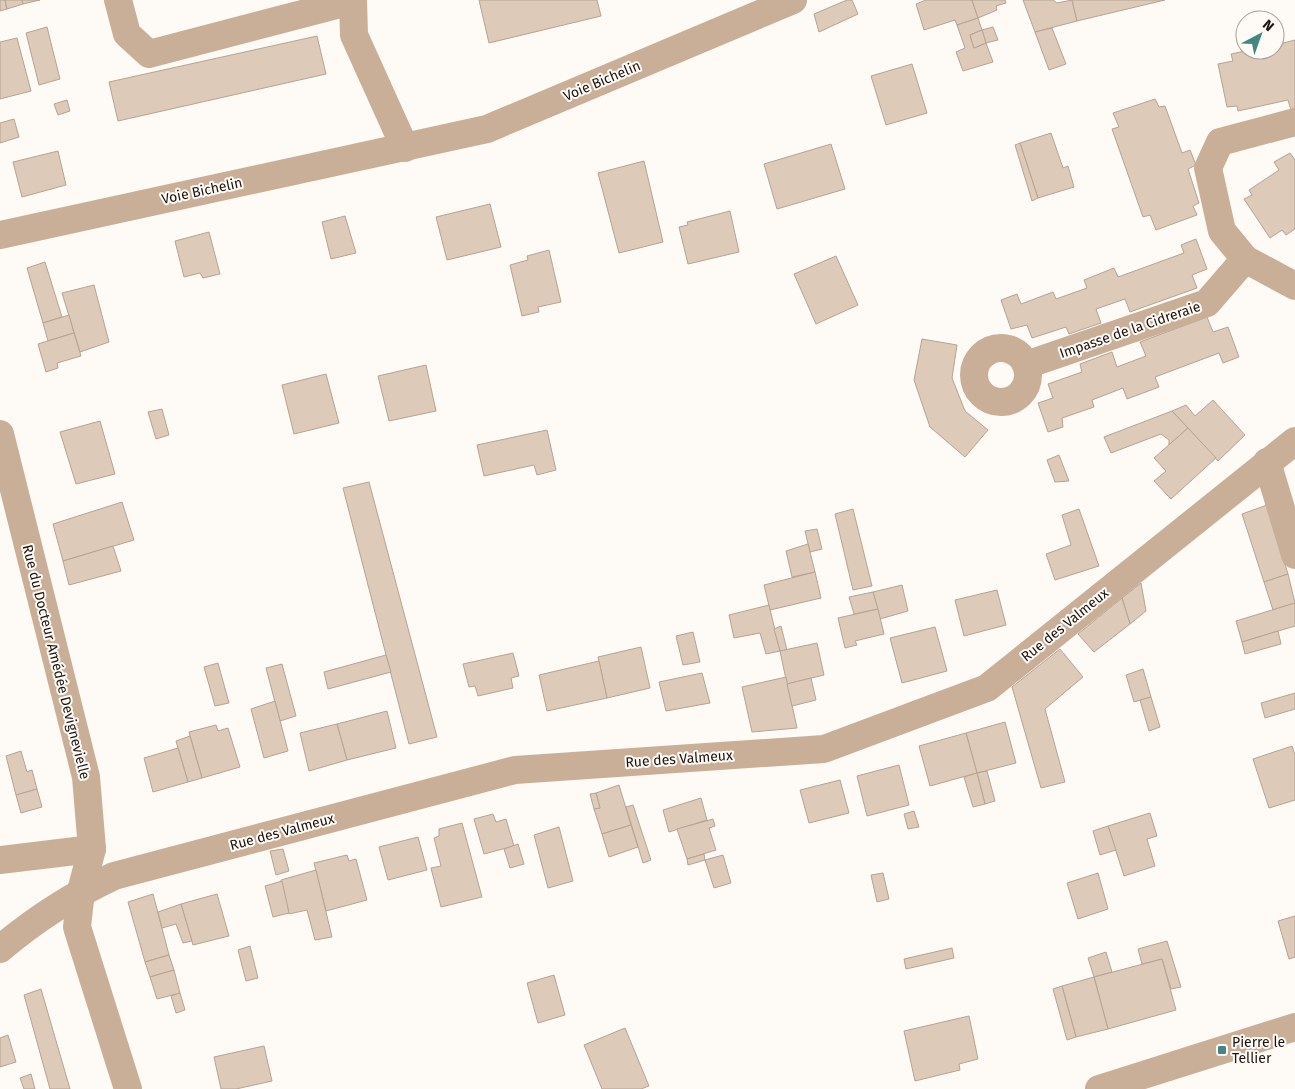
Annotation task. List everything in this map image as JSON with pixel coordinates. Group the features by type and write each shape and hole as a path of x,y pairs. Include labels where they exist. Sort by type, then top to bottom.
{"street":[{"path":"118,0 126,34 149,54 352,0 354,35 405,148"},
{"name":"Voie Bichelin","path":"0,235 487,129 794,0"},
{"path":"1295,122 1220,142 1208,168 1222,231 1245,259 1295,286"},
{"name":"Impasse de la Cidreraie","path":"1026,365 1207,303 1245,259"},
{"name":"Rue du Docteur Amédée Devignevielle","path":"0,434 86,777 92,849 81,891 77,927 128,1089"},
{"name":"Rue des Valmeux","path":"0,949 36,919 81,891 114,876 515,770 824,749 987,688 1295,441"},
{"path":"1267,462 1295,555"},
{"path":"0,860 92,849"},
{"path":"1099,1089 1295,1028"}],"building":[{"path":"0,0 5,0 7,9 0,11"},
{"path":"5,0 22,0 23,4 7,9"},
{"path":"22,0 40,0 23,4"},
{"path":"479,0 597,0 601,16 489,43"},
{"path":"847,0 852,0 858,14 819,32 814,14"},
{"path":"926,0 972,0 978,18 957,25 955,20 924,30 916,4"},
{"path":"972,0 1005,0 1006,3 996,6 997,10 978,18"},
{"path":"1023,0 1053,0 1057,3 1072,0 1077,21 1035,32"},
{"path":"1072,0 1165,0 1077,21"},
{"path":"978,18 982,30 970,35 974,48 986,43 993,62 963,71 956,52 965,48 957,25"},
{"path":"47,27 60,79 39,85 26,33"},
{"path":"993,27 998,40 986,43 982,30"},
{"path":"1052,28 1066,64 1049,70 1035,32"},
{"path":"982,30 986,43 974,48 970,35"},
{"path":"317,36 326,74 118,121 109,82"},
{"path":"17,38 31,91 0,99 0,42"},
{"path":"1295,40 1295,107 1291,110 1288,100 1238,111 1237,106 1227,107 1218,64 1233,61 1231,54 1235,53 1235,60 1285,60 1285,42"},
{"path":"912,64 927,113 886,125 871,76"},
{"path":"1155,99 1159,107 1165,106 1182,153 1190,150 1196,165 1188,169 1199,203 1193,206 1197,215 1156,230 1150,215 1143,217 1112,129 1119,127 1113,113"},
{"path":"67,100 70,111 58,115 54,104"},
{"path":"14,119 19,137 0,143 0,123"},
{"path":"1051,133 1063,168 1068,166 1074,187 1038,198 1020,143"},
{"path":"1020,143 1038,198 1032,201 1015,145"},
{"path":"831,144 845,189 777,209 764,164"},
{"path":"58,151 66,185 22,197 13,162"},
{"path":"1290,153 1295,160 1295,229 1286,235 1282,230 1270,238 1244,199 1252,195 1249,190 1279,170 1274,162"},
{"path":"644,161 663,242 619,253 598,173"},
{"path":"490,204 501,247 447,260 436,217"},
{"path":"730,211 739,252 688,264 679,227 688,225 687,222"},
{"path":"345,216 356,253 331,259 322,222"},
{"path":"209,232 220,274 203,278 200,273 184,277 175,241"},
{"path":"1196,239 1207,269 1192,275 1197,288 1130,312 1125,299 1096,309 1101,323 1069,334 1066,327 1032,338 1027,325 1011,329 1001,300 1017,294 1021,304 1053,292 1056,299 1087,288 1084,280 1114,268 1118,277 1184,253 1181,245"},
{"path":"549,250 561,302 538,307 539,312 522,316 510,265 528,260 527,256"},
{"path":"836,256 858,305 816,324 794,274"},
{"path":"45,262 62,317 43,323 27,268"},
{"path":"94,285 109,342 80,352 62,293"},
{"path":"69,315 74,333 48,341 43,323"},
{"path":"1207,317 1213,332 1228,327 1239,357 1223,363 1219,353 1155,377 1159,387 1127,399 1123,388 1092,400 1094,407 1062,418 1063,427 1048,432 1038,403 1053,398 1048,384 1082,372 1080,364 1112,352 1117,367 1146,356 1140,342"},
{"path":"74,333 81,356 57,363 58,368 46,372 38,344"},
{"path":"922,339 957,345 952,378 965,411 988,430 965,457 930,427 914,380"},
{"path":"426,365 436,411 389,421 378,376"},
{"path":"326,374 339,423 294,434 282,385"},
{"path":"1213,400 1245,435 1218,461 1172,411 1186,405 1195,416"},
{"path":"162,409 169,435 156,439 148,412"},
{"path":"1172,411 1188,428 1169,445 1169,440 1161,434 1111,453 1104,437"},
{"path":"100,421 115,474 76,484 60,432"},
{"path":"1188,428 1216,458 1171,499 1154,481 1166,471 1154,458"},
{"path":"547,430 556,470 537,475 534,465 484,476 477,445"},
{"path":"1059,455 1069,481 1055,482 1047,460"},
{"path":"369,482 437,737 409,744 343,488"},
{"path":"122,502 134,540 63,561 53,524"},
{"path":"1267,505 1288,574 1264,582 1242,514"},
{"path":"853,509 872,586 853,590 835,514"},
{"path":"1079,509 1099,566 1055,580 1046,554 1071,545 1062,515"},
{"path":"817,529 822,549 810,552 805,531"},
{"path":"808,544 815,572 792,577 786,551"},
{"path":"113,546 121,571 69,585 63,561"},
{"path":"815,572 821,598 770,610 764,585"},
{"path":"1288,574 1295,603 1273,610 1264,582"},
{"path":"1141,583 1146,611 1130,624 1122,598"},
{"path":"902,585 908,611 880,619 873,592"},
{"path":"997,590 1006,625 964,636 955,600"},
{"path":"873,592 878,609 854,614 849,597"},
{"path":"1122,598 1130,624 1094,652 1078,634"},
{"path":"1295,603 1295,626 1242,642 1236,621"},
{"path":"769,605 780,651 766,654 760,633 734,638 729,615"},
{"path":"878,609 884,634 855,641 857,645 845,648 838,618"},
{"path":"781,626 787,650 780,651 774,629"},
{"path":"935,627 947,671 902,683 890,638"},
{"path":"1278,631 1281,644 1245,654 1242,642"},
{"path":"693,632 700,662 683,665 676,636"},
{"path":"817,643 824,675 787,684 780,651"},
{"path":"641,647 650,688 607,698 598,657"},
{"path":"1060,649 1083,677 1045,709 1065,782 1041,788 1012,687"},
{"path":"513,653 519,676 511,678 513,688 478,696 475,686 469,687 463,664"},
{"path":"386,655 391,672 328,689 324,672"},
{"path":"599,661 607,698 547,711 539,675"},
{"path":"218,663 229,703 215,706 204,667"},
{"path":"282,664 296,716 280,721 266,668"},
{"path":"1143,669 1151,697 1134,702 1126,675"},
{"path":"702,673 710,703 666,711 659,682"},
{"path":"786,677 797,728 752,732 742,687"},
{"path":"811,678 816,700 792,706 787,684"},
{"path":"1295,693 1295,709 1265,718 1261,703"},
{"path":"1151,697 1160,727 1149,731 1140,700"},
{"path":"275,701 288,751 264,758 251,709"},
{"path":"387,711 396,748 347,760 337,724"},
{"path":"1005,722 1016,763 977,773 966,733"},
{"path":"337,724 347,760 309,771 300,733"},
{"path":"216,725 218,731 228,728 240,767 202,778 189,732"},
{"path":"966,733 977,773 930,786 919,746"},
{"path":"190,736 202,778 188,782 176,741"},
{"path":"1292,746 1295,755 1295,800 1269,808 1253,759"},
{"path":"178,748 188,782 153,792 144,758"},
{"path":"21,751 27,772 32,770 37,789 16,795 6,756"},
{"path":"899,765 909,805 867,816 857,776"},
{"path":"987,771 995,801 985,804 977,773"},
{"path":"977,773 985,804 973,807 964,777"},
{"path":"840,780 849,813 809,823 800,790"},
{"path":"619,785 631,825 602,834 594,809 600,808 596,793"},
{"path":"37,789 42,807 21,813 16,795"},
{"path":"596,793 600,808 594,809 590,794"},
{"path":"701,798 707,820 669,832 663,810"},
{"path":"633,805 651,860 643,863 626,807"},
{"path":"914,811 919,827 908,829 904,814"},
{"path":"1150,813 1157,836 1147,839 1155,866 1124,876 1108,826"},
{"path":"493,814 496,822 506,819 514,846 484,854 474,819"},
{"path":"713,819 715,826 709,828 716,850 687,859 677,829"},
{"path":"462,823 482,897 441,907 431,868 441,866 434,838 439,836 439,829"},
{"path":"631,825 638,847 609,857 602,834"},
{"path":"1108,826 1116,850 1100,855 1093,831"},
{"path":"559,827 573,881 548,888 534,835"},
{"path":"418,837 427,870 388,880 379,847"},
{"path":"518,844 524,864 510,868 504,849"},
{"path":"283,849 289,871 276,875 270,851"},
{"path":"704,854 705,860 688,865 687,859"},
{"path":"347,855 349,861 356,859 367,900 326,911 314,863"},
{"path":"723,855 731,883 714,888 705,860"},
{"path":"316,870 332,937 315,940 307,910 289,914 281,880"},
{"path":"883,873 889,899 877,902 871,875"},
{"path":"1098,873 1108,909 1078,919 1067,883"},
{"path":"282,881 289,913 273,917 265,886"},
{"path":"153,894 169,955 145,962 128,902"},
{"path":"217,894 229,936 193,945 181,904"},
{"path":"181,904 192,941 183,943 176,924 162,928 158,912"},
{"path":"1295,916 1295,957 1289,959 1278,921"},
{"path":"1167,941 1181,987 1171,989 1162,959 1142,964 1138,949"},
{"path":"250,946 258,978 246,981 238,950"},
{"path":"952,948 954,958 906,969 904,959"},
{"path":"1106,952 1112,972 1094,977 1088,958"},
{"path":"169,955 174,970 150,977 145,962"},
{"path":"1162,959 1176,1010 1108,1029 1094,977"},
{"path":"174,970 180,993 157,999 150,977"},
{"path":"554,975 565,1015 538,1023 527,983"},
{"path":"1094,977 1108,1029 1076,1037 1062,986"},
{"path":"1062,986 1076,1037 1067,1040 1053,989"},
{"path":"41,989 70,1089 50,1089 24,995"},
{"path":"180,993 185,1010 176,1013 171,996"},
{"path":"969,1016 978,1059 959,1064 960,1070 915,1081 904,1031"},
{"path":"625,1028 649,1086 641,1089 602,1089 584,1045"},
{"path":"8,1035 16,1062 0,1067 0,1038"},
{"path":"264,1046 272,1081 236,1089 221,1089 214,1057"},
{"path":"31,1074 35,1089 24,1089 20,1078"}],"place":[{"name":"Pierre le Tellier","path":"1222,1050"}]}
